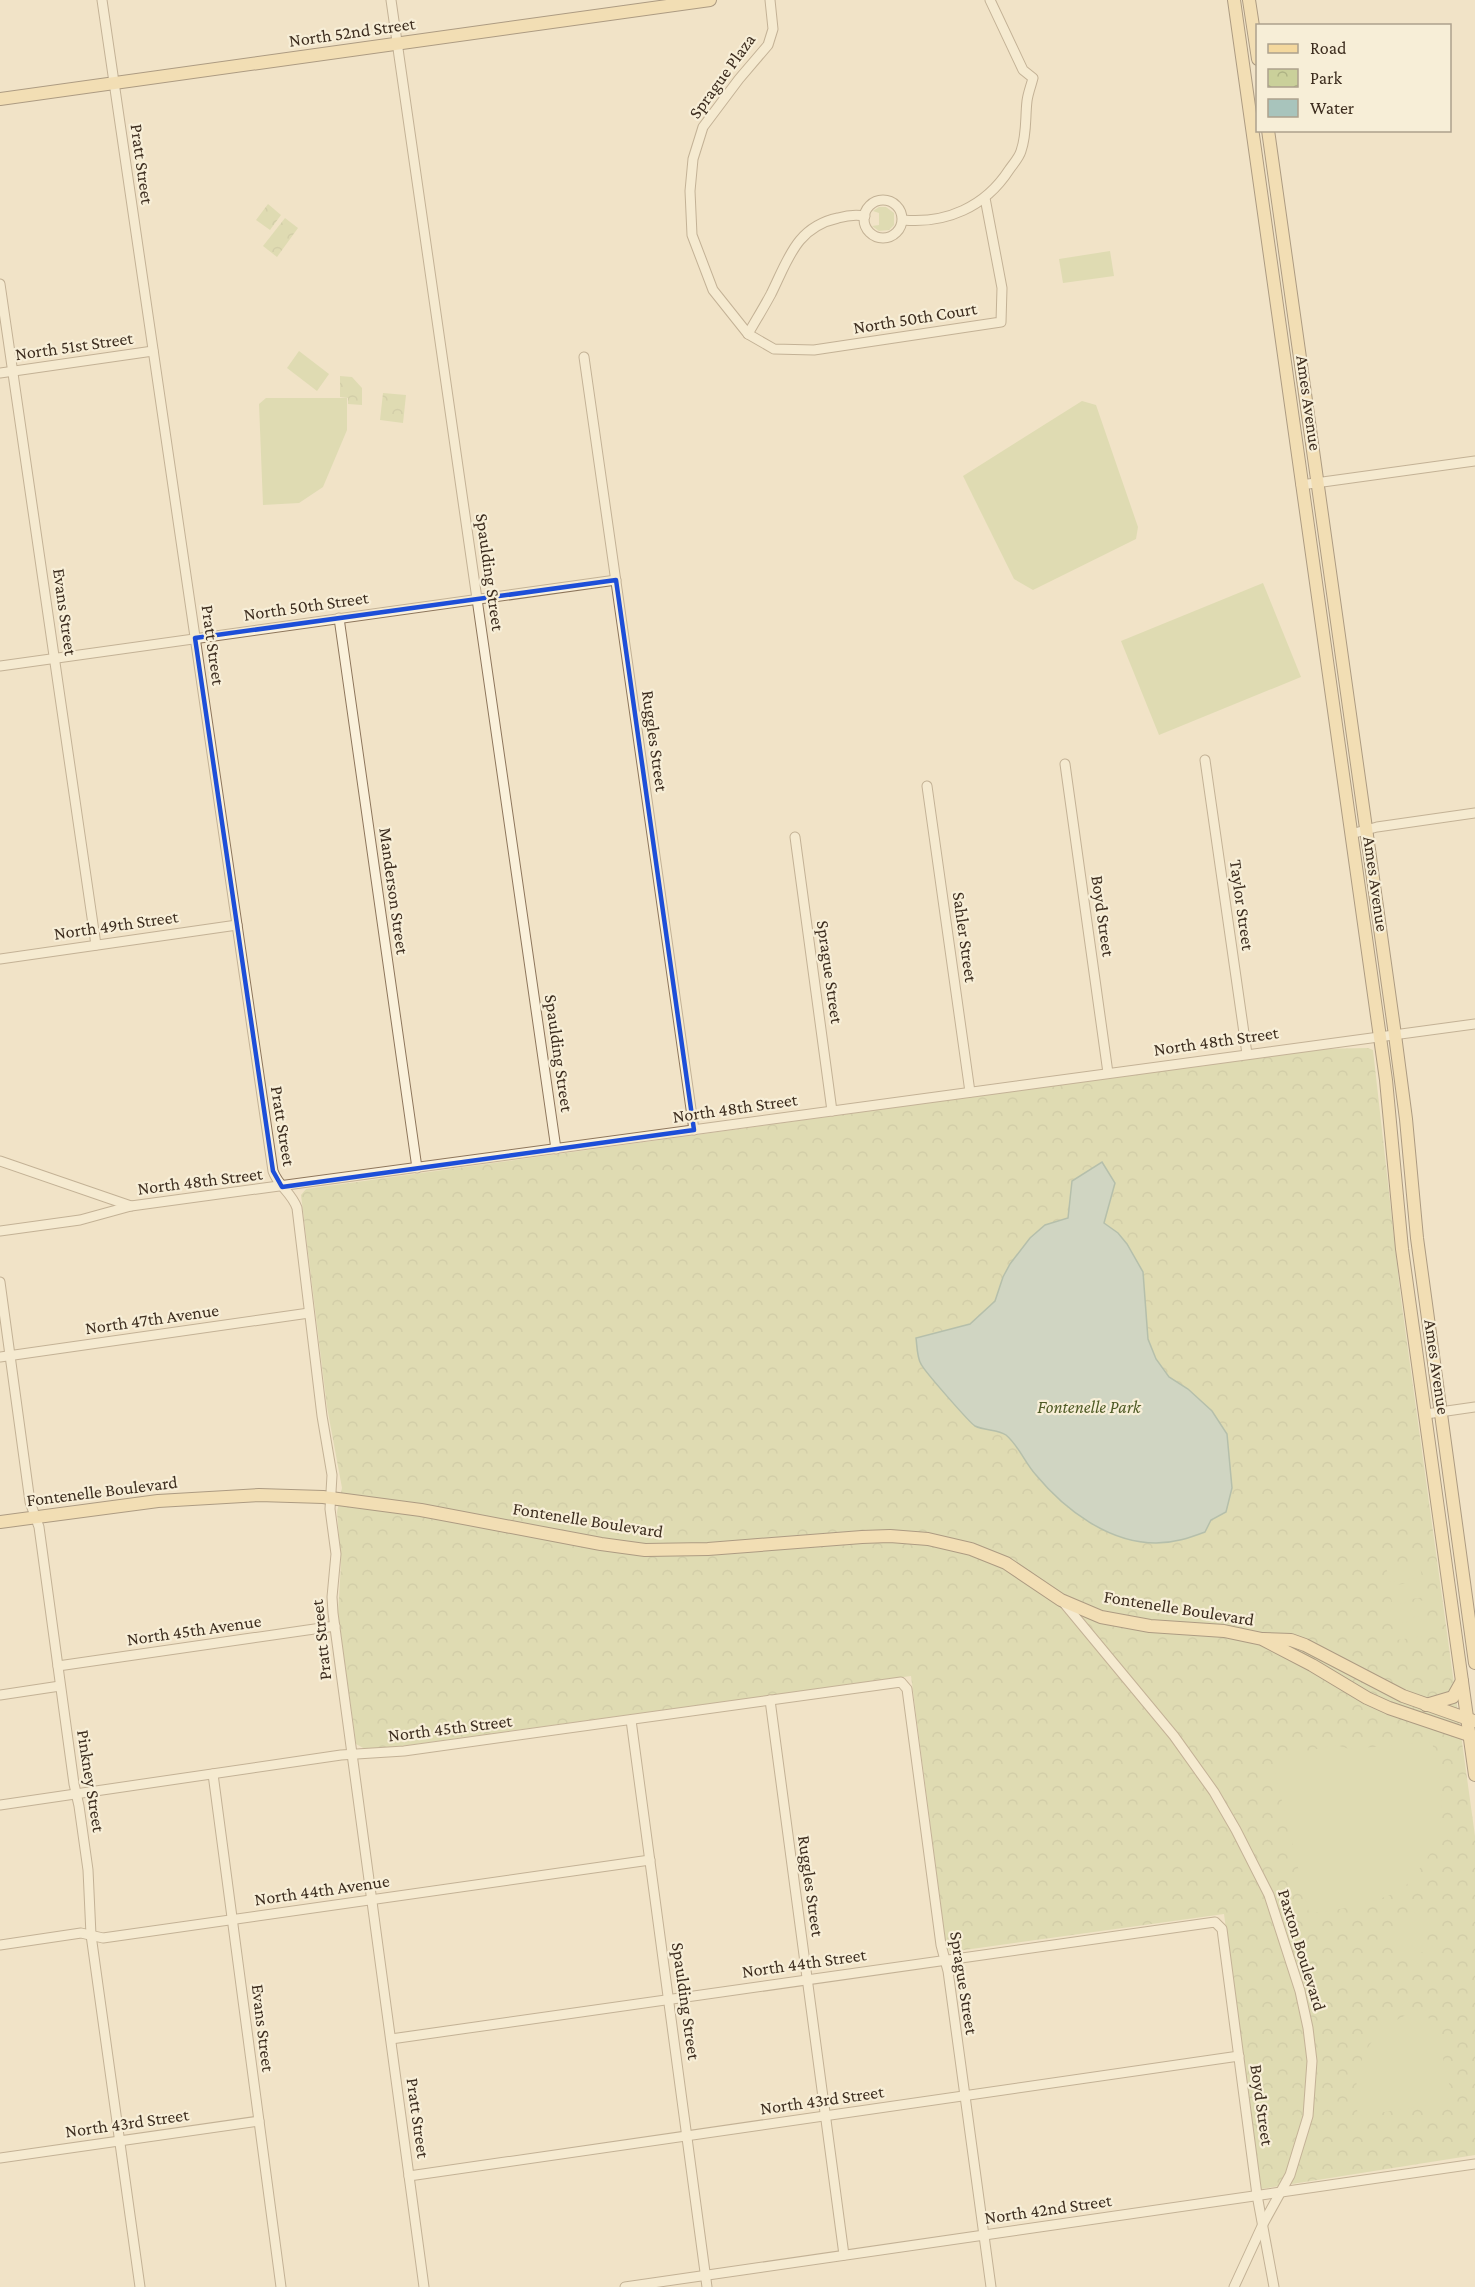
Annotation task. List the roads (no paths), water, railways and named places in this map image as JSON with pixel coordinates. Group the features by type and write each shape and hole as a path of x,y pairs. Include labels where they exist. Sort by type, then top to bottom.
{"main road":[{"name":"North 52nd Street","path":"0,99 398,44 670,3 710,0"},
{"name":"Ames Avenue","path":"1234,0 1380,1037 1400,1232 1462,1681 1471,1720 1475,1775"},
{"path":"1249,0 1256,52"},
{"name":"Ames Avenue","path":"1268,132 1395,1035 1406,1119 1417,1238 1475,1663"},
{"name":"Fontenelle Boulevard","path":"0,1522 192,1498 259,1495 331,1497 421,1510 601,1544 645,1550 708,1549 862,1537 928,1539 971,1549 1006,1563 1061,1600 1101,1617 1142,1625 1224,1631 1262,1639 1312,1665 1367,1698 1389,1708 1472,1736"},
{"path":"1438,1507 1446,1512 1449,1521 1457,1569 1466,1594"},
{"name":"Fontenelle Boulevard","path":"1262,1639 1277,1638 1305,1645 1328,1655 1386,1689 1471,1720"},
{"path":"1425,1705 1453,1697 1462,1681"}],"street":[{"name":"Pratt Street","path":"102,0 273,1171 276,1181 289,1193 297,1208 322,1416 332,1475 330,1509 336,1554 332,1597 335,1626 424,2287"},
{"name":"Spaulding Street","path":"391,0 556,1149"},
{"name":"Sprague Plaza","path":"748,334 713,290 692,235 692,170 703,127 768,45 773,29 770,0"},
{"path":"903,220 919,222 956,215 985,198 1002,182 1021,153 1027,128 1027,101 1033,78 1023,70 990,0"},
{"name":"North 50th Court","path":"748,334 774,349 814,350 1001,322 1002,288 985,198"},
{"path":"884,200 895,204 903,220 895,235 879,238 868,231 865,226 865,216 868,207 884,200"},
{"path":"748,334 793,249 809,228 835,218 855,214 865,216"},
{"name":"Evans Street","path":"0,284 96,945"},
{"name":"North 51st Street","path":"0,373 153,351"},
{"name":"Ruggles Street","path":"584,357 694,1130"},
{"path":"1301,485 1475,461"},
{"name":"North 50th Street","path":"0,666 616,580"},
{"name":"Manderson Street","path":"339,618 417,1168"},
{"name":"Taylor Street","path":"1205,760 1247,1054"},
{"name":"Boyd Street","path":"1065,764 1108,1073"},
{"name":"Sahler Street","path":"927,786 970,1092"},
{"path":"1351,834 1377,827 1475,813"},
{"name":"Sprague Street","path":"795,837 832,1111"},
{"name":"North 49th Street","path":"0,959 237,925"},
{"name":"North 48th Street","path":"0,1231 80,1220 131,1206 1475,1024"},
{"path":"0,1161 131,1206"},
{"name":"Pinkney Street","path":"0,1282 5,1357 29,1498 40,1534 88,1870 91,1935 140,2287"},
{"name":"North 47th Avenue","path":"5,1357 309,1313"},
{"path":"1426,1414 1475,1407"},
{"name":"Paxton Boulevard","path":"1061,1600 1174,1736 1204,1776 1255,1865 1280,1924 1304,2008 1310,2044 1312,2081 1308,2116 1297,2155 1282,2192 1263,2224 1234,2287"},
{"path":"1092,1638 1094,1625 1101,1617"},
{"name":"North 45th Avenue","path":"58,1666 335,1626"},
{"name":"North 45th Street","path":"0,1805 352,1755 404,1751 901,1682 904,1684"},
{"name":"Sprague Street","path":"904,1684 907,1689 941,1945 965,2096 991,2287"},
{"path":"0,1695 60,1686"},
{"name":"Ruggles Street","path":"770,1700 844,2255"},
{"name":"Spaulding Street","path":"631,1720 707,2287"},
{"name":"Evans Street","path":"213,1774 281,2287"},
{"name":"North 44th Avenue","path":"0,1946 81,1934 103,1938 650,1860"},
{"name":"North 44th Street","path":"391,2039 1210,1921 1220,1926"},
{"name":"Boyd Street","path":"1220,1926 1257,2195 1274,2287"},
{"name":"North 43rd Street","path":"409,2176 1239,2056"},
{"name":"North 43rd Street","path":"0,2158 259,2121"},
{"name":"North 42nd Street","path":"625,2287 1475,2164"}],"water":[{"path":"1102,1162 1115,1183 1104,1223 1118,1233 1127,1244 1143,1272 1148,1339 1156,1359 1169,1377 1188,1389 1212,1411 1227,1434 1232,1488 1226,1512 1211,1520 1205,1532 1175,1541 1139,1542 1105,1531 1074,1512 1036,1475 1006,1435 979,1428 971,1423 924,1369 918,1355 916,1338 970,1324 995,1301 1010,1264 1030,1238 1045,1225 1068,1218 1072,1181"}],"park label":[{"name":"Fontenelle Park","path":"1089,1407"}]}
